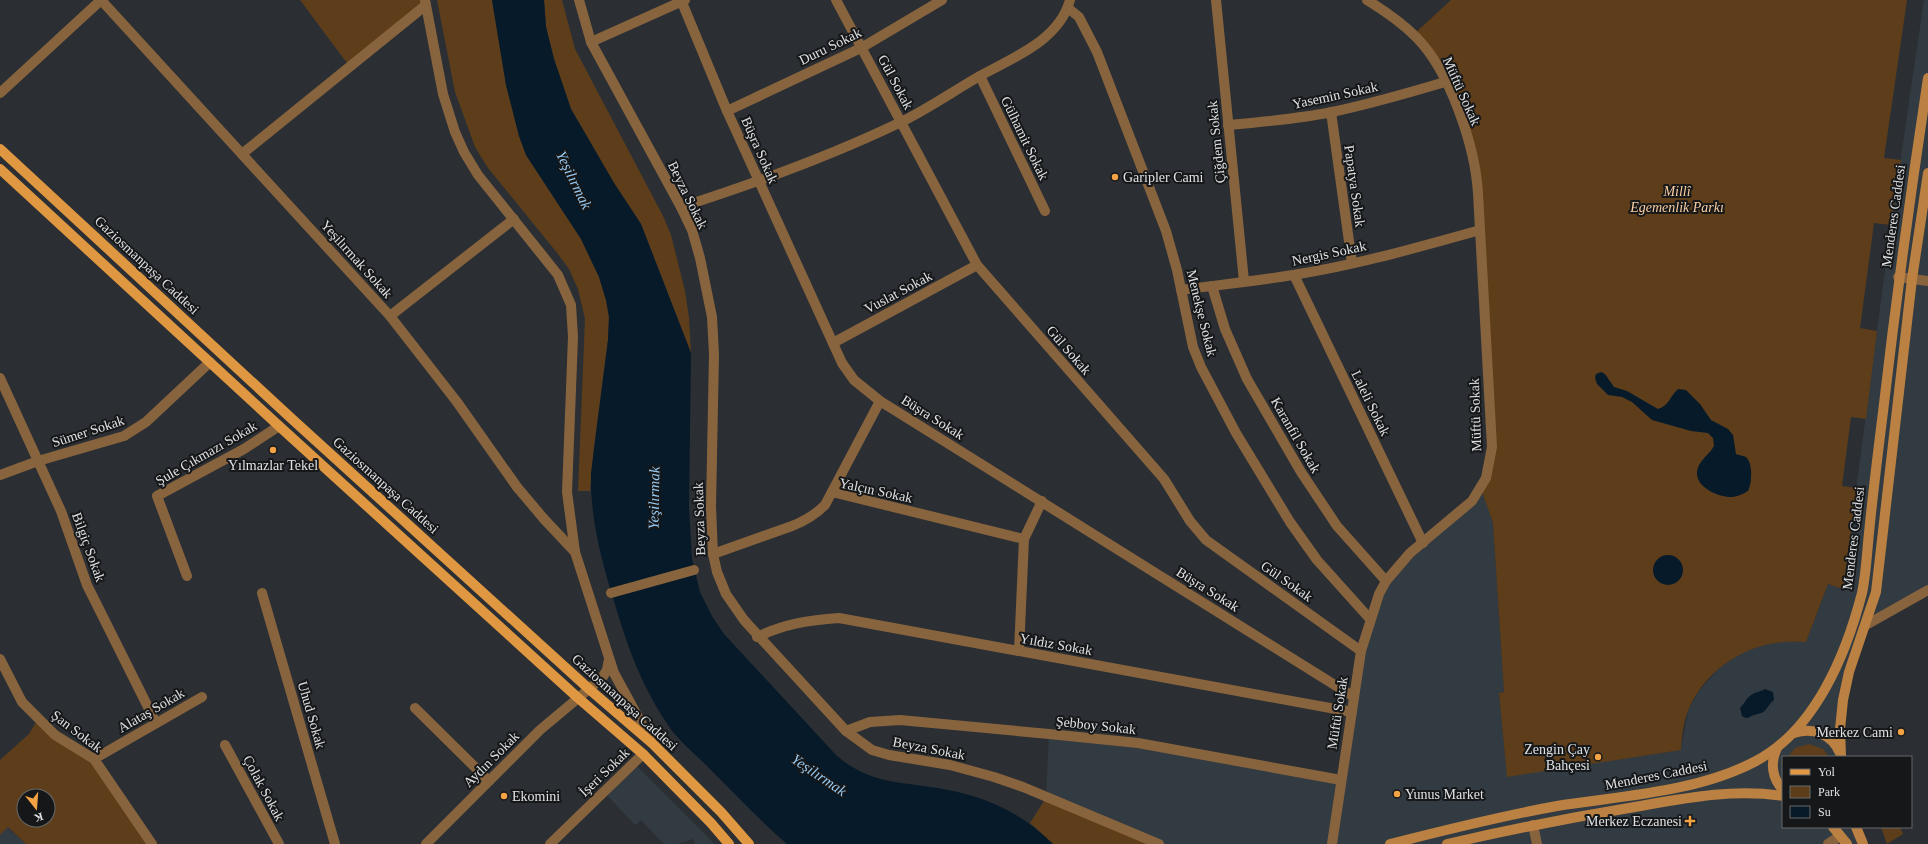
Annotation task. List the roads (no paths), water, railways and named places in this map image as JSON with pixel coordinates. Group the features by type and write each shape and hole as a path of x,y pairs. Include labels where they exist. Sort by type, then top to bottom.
{"main road":[{"name":"Gaziosmanpaşa Caddesi","path":"0,149 589,689 653,744 720,812 749,844"},
{"name":"Gaziosmanpaşa Caddesi","path":"0,169 279,426 577,697 643,754 729,844"}],"street":[{"path":"0,93 101,0"},
{"name":"Yeşilırmak Sokak","path":"101,0 390,316 457,402 517,487 575,552"},
{"name":"Beyza Sokak","path":"579,0 591,42 681,207 692,230 700,258 712,317 714,354 712,507 713,554 726,594 757,637 846,731 872,750 889,755 950,766 994,777 1023,787 1159,844"},
{"path":"591,42 682,0"},
{"name":"Büşra Sokak","path":"682,0 727,111 842,364 854,380 880,401 1354,697"},
{"name":"Gül Sokak","path":"836,0 977,266 1164,479 1190,521 1206,540 1361,651"},
{"name":"Duru Sokak","path":"727,111 862,48 942,0"},
{"path":"1212,0 1223,0"},
{"name":"Çiğdem Sokak","path":"1216,0 1244,281"},
{"name":"Müftü Sokak","path":"1332,844 1361,651 1379,594 1386,581 1410,553 1472,501 1481,489 1490,465 1492,447 1477,172 1473,153 1463,123 1445,82 1430,55 1416,37 1400,22 1367,0"},
{"path":"242,154 425,2 443,94 455,132 464,152 478,175 558,275 571,305 573,337 567,492 575,552 609,659 626,696 653,744"},
{"path":"681,207 760,182 827,155 901,122 980,76 1011,60 1039,42 1063,19 1069,4"},
{"name":"Menekşe Sokak","path":"1069,4 1086,29 1113,91 1166,231 1181,290 1193,347 1204,374 1236,433 1290,522 1316,560 1370,619"},
{"name":"Gülhamit Sokak","path":"980,76 1045,211"},
{"name":"Menderes Caddesi","path":"1390,844 1530,812 1685,786 1712,779 1737,770 1777,748 1794,733 1818,700 1835,667 1862,592 1898,277 1928,78"},
{"name":"Yasemin Sokak","path":"1228,125 1291,119 1331,112 1367,104 1445,82"},
{"name":"Papatya Sokak","path":"1331,112 1352,263"},
{"name":"Menderes Caddesi","path":"1841,756 1840,729 1843,700 1849,672 1876,592 1912,279 1928,173"},
{"path":"390,316 514,219"},
{"name":"Nergis Sokak","path":"1181,290 1294,275 1409,250 1480,230"},
{"name":"Vuslat Sokak","path":"833,343 977,266"},
{"name":"Laleli Sokak","path":"1294,275 1423,543"},
{"path":"1898,277 1928,281"},
{"name":"Karanfil Sokak","path":"1212,286 1225,329 1247,379 1301,472 1337,526 1386,581"},
{"name":"Sümer Sokak","path":"0,475 38,461 124,436 146,422 210,362"},
{"name":"Bilgiç Sokak","path":"0,378 61,511 87,585 156,723"},
{"path":"832,492 880,401"},
{"name":"Şule Çıkmazı Sokak","path":"187,576 157,496 244,449 279,426"},
{"name":"Yalçın Sokak","path":"713,554 804,522 825,505 832,492 1024,539"},
{"path":"1019,652 1024,539 1042,501"},
{"path":"611,593 694,570"},
{"path":"1866,625 1928,590"},
{"name":"Uhud Sokak","path":"262,593 335,844"},
{"name":"Yıldız Sokak","path":"757,637 778,627 795,622 839,618 1352,712"},
{"name":"Şan Sokak","path":"0,659 22,702 55,735 94,759 152,844"},
{"name":"Aydın Sokak","path":"426,844 540,730 605,674 609,659"},
{"name":"Alataş Sokak","path":"94,759 202,697"},
{"path":"415,708 489,781"},
{"name":"Şebboy Sokak","path":"846,731 870,722 900,720 1049,734 1138,743 1341,780"},
{"path":"1794,733 1806,730 1823,734 1832,740 1841,756"},
{"name":"Çolak Sokak","path":"225,745 279,844"},
{"path":"1777,748 1773,760 1773,771 1777,782 1782,789"},
{"name":"İşeri Sokak","path":"550,844 643,754"},
{"name":"Menderes Caddesi","path":"1447,844 1533,825 1716,793 1745,792 1782,796"},
{"path":"1533,825 1537,844"},
{"path":"1828,844 1844,840 1834,828"},
{"path":"1856,828 1863,844"}],"water":[{"name":"Yeşilırmak","path":"492,0 544,0 546,27 554,59 571,109 614,183 641,224 691,353 689,507 692,559 700,592 712,616 724,634 837,756 850,765 875,777 900,783 959,792 988,801 1029,823 1053,844 787,844 776,835 683,743 660,713 651,698 630,651 605,570 594,522 591,473 608,340 609,317 606,300 599,277 581,239 526,155 519,136 506,85"},
{"path":"1601,372 1605,374 1614,387 1627,391 1658,409 1665,406 1678,389 1686,390 1700,404 1711,420 1728,429 1733,435 1736,454 1746,457 1749,461 1751,479 1748,491 1737,496 1728,497 1715,494 1704,487 1697,477 1697,471 1702,461 1714,446 1713,438 1708,433 1691,431 1652,420 1632,402 1622,397 1608,395 1597,384 1595,378 1596,374"},
{"path":"1668,555 1679,559 1683,570 1679,581 1668,585 1657,581 1653,570 1657,559"},
{"path":"1765,689 1773,692 1774,700 1766,710 1748,718 1742,716 1740,708 1747,699 1753,694"}],"place":[{"name":"Garipler Cami","path":"1115,177"},
{"name":"Yılmazlar Tekel","path":"273,450"},
{"name":"Merkez Cami","path":"1901,732"},
{"name":"Zengin Çay Bahçesi","path":"1598,757"},
{"name":"Yunus Market","path":"1397,794"},
{"name":"Ekomini","path":"504,796"},
{"name":"Merkez Eczanesi","path":"1690,821"}],"park label":[{"name":"Millî Egemenlik Parkı","path":"1677,200"}]}
